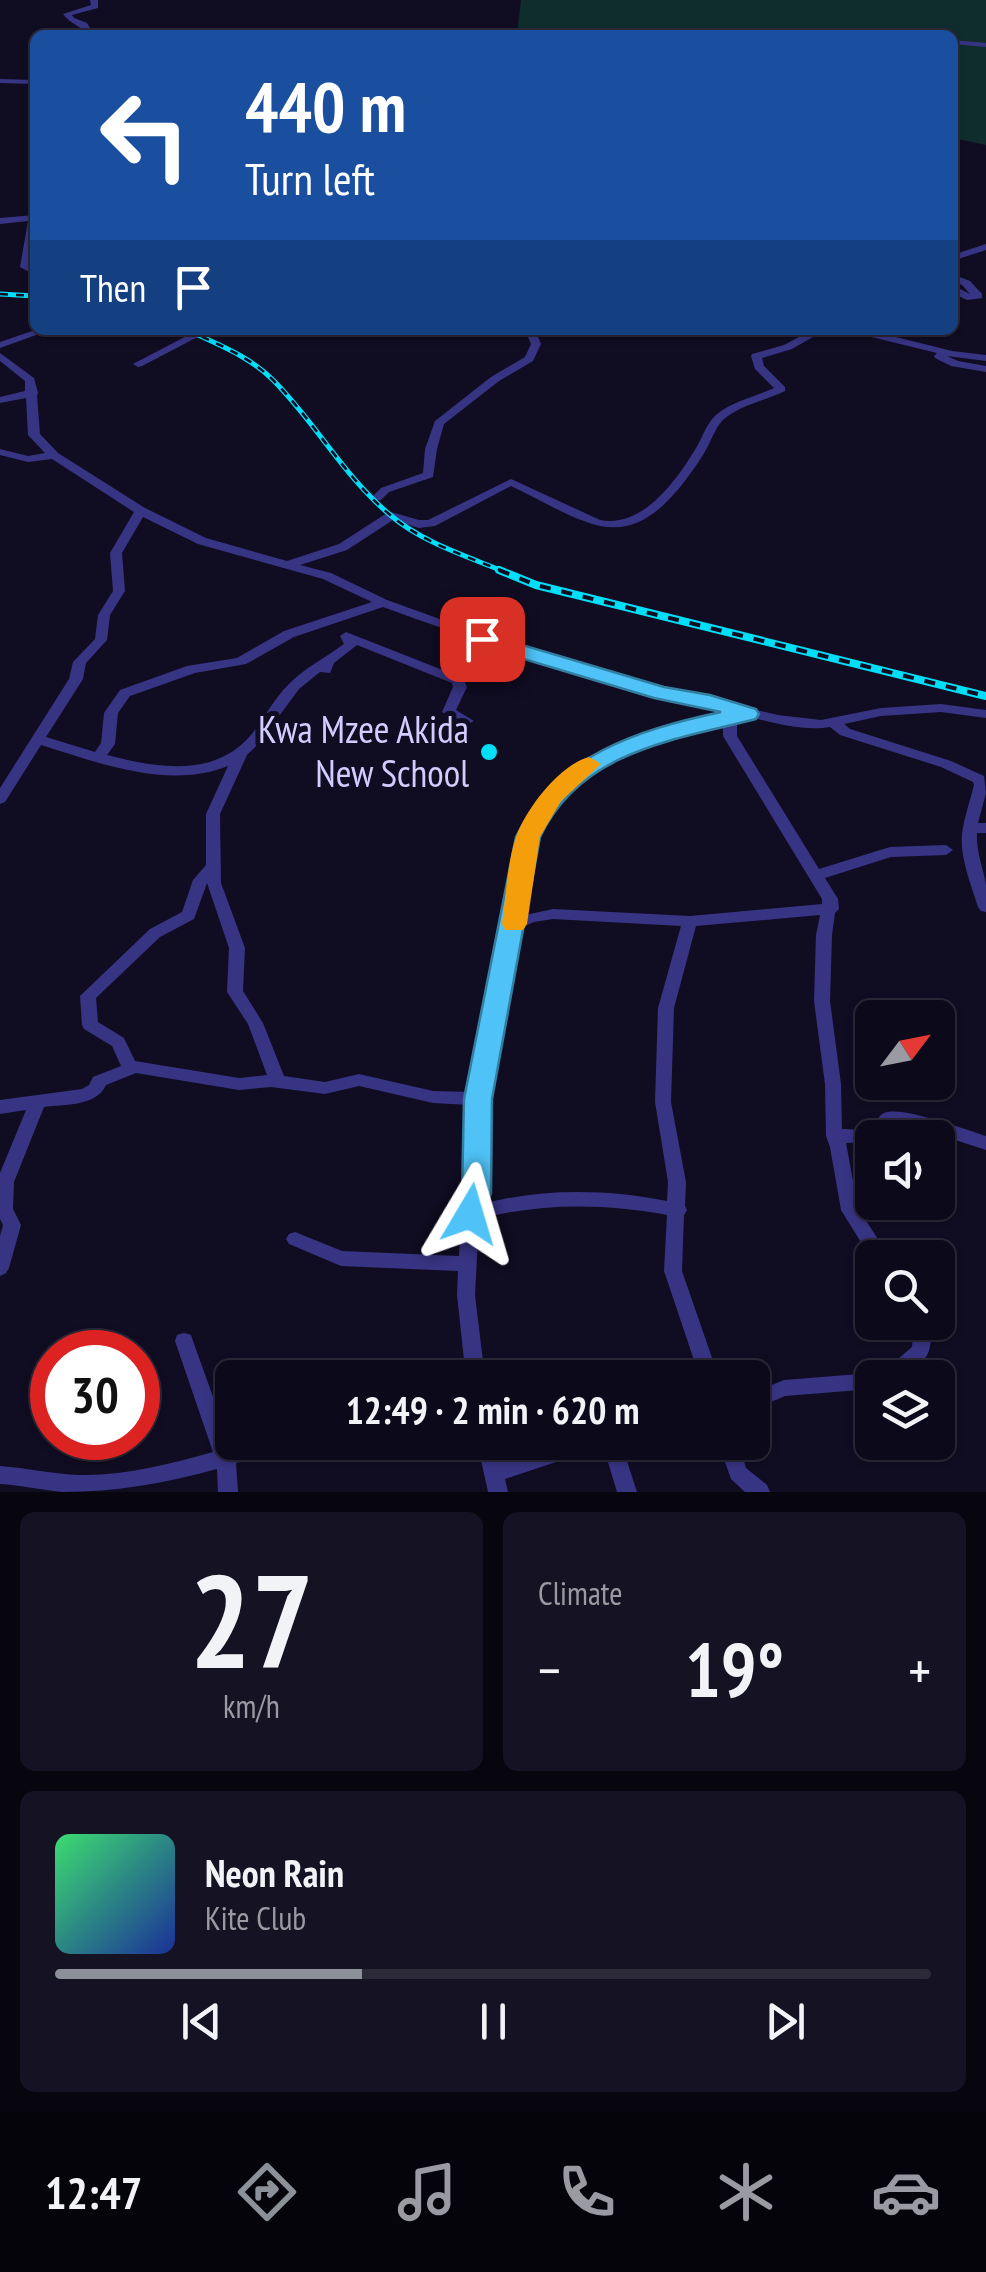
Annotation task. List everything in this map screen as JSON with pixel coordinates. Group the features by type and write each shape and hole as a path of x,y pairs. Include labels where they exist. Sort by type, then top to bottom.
{"street":[{"path":"87,30 67,14 96,6 94,0"},
{"path":"958,43 986,46"},
{"path":"0,81 30,82"},
{"path":"0,221 30,218"},
{"path":"958,256 986,247"},
{"path":"958,280 978,296 967,297 958,292"},
{"path":"0,345 30,335"},
{"path":"138,364 196,335"},
{"path":"377,498 386,490 429,475 430,449 439,423 495,379 529,359 536,344 532,335"},
{"path":"290,564 342,547 392,516 431,523 511,482 608,527 621,525 663,499 703,446 714,422 735,407 781,389 759,368 756,356 788,347 811,335"},
{"path":"875,335 986,358"},
{"path":"928,348 954,364 986,369"},
{"path":"0,356 22,371 33,393 31,428 54,455 141,511 202,541 327,576 384,603 482,639 662,693 710,702 741,716"},
{"path":"0,400 33,393"},
{"path":"0,452 28,459 54,455"},
{"path":"0,799 76,679 80,662 101,640 104,615 119,590 116,553 141,511"},
{"path":"98,758 108,744 111,713 125,693 192,668 240,661 288,634 384,603"},
{"path":"344,616 338,626 348,637 460,683 448,712 467,721"},
{"path":"278,1082 255,1023 235,992 237,948 216,896 212,814 240,755 282,698 312,670 326,667 350,647 348,637"},
{"path":"474,1360 466,1264 470,1214 477,1193 478,1099 528,837 552,796 578,772 614,751 670,730 741,716 810,723 904,710 961,709 986,714"},
{"path":"741,716 730,736 796,847 818,875 832,909 824,936 822,1001 833,1084 834,1136 840,1147 850,1210 869,1240"},
{"path":"833,722 845,732 946,764 979,779 974,871 986,907"},
{"path":"39,740 98,758 160,770 208,771 240,755"},
{"path":"818,875 890,852 946,850"},
{"path":"133,1068 118,1042 90,1025 88,996 156,933 189,915 200,880 213,867"},
{"path":"514,925 531,917 553,914 690,921 832,909"},
{"path":"690,921 666,1008 662,1102 678,1210 673,1271 704,1360"},
{"path":"0,1108 86,1095 96,1090 99,1080 133,1068 239,1084 278,1082 325,1088 359,1080 433,1097 478,1099"},
{"path":"0,1268 12,1225 4,1209 5,1182 37,1103"},
{"path":"834,1136 870,1136 888,1118 905,1118 986,1144"},
{"path":"470,1214 534,1201 642,1204 678,1210"},
{"path":"295,1239 341,1258 466,1264"},
{"path":"184,1341 215,1429"},
{"path":"770,1394 784,1388 855,1382"},
{"path":"0,1474 42,1487 118,1482 226,1460 228,1492"},
{"path":"495,1483 542,1460"},
{"path":"617,1460 627,1492"},
{"path":"734,1460 738,1473 760,1492"}],"green space":[{"path":"521,0 986,0 986,145 958,139 958,30 518,30"}],"railway":[{"path":"0,294 30,296"},
{"path":"198,335 264,372 357,483 389,514 444,548 505,572"},
{"path":"499,570 536,585 986,696"}],"slow traffic":[{"path":"514,924 528,837 552,796 589,764"}],"place":[{"name":"Kwa Mzee Akida New School","path":"489,752"}],"route":[{"path":"470,1214 477,1193 478,1099 528,837 539,814 578,772 614,751 670,730 748,714 662,693 482,639"}]}
